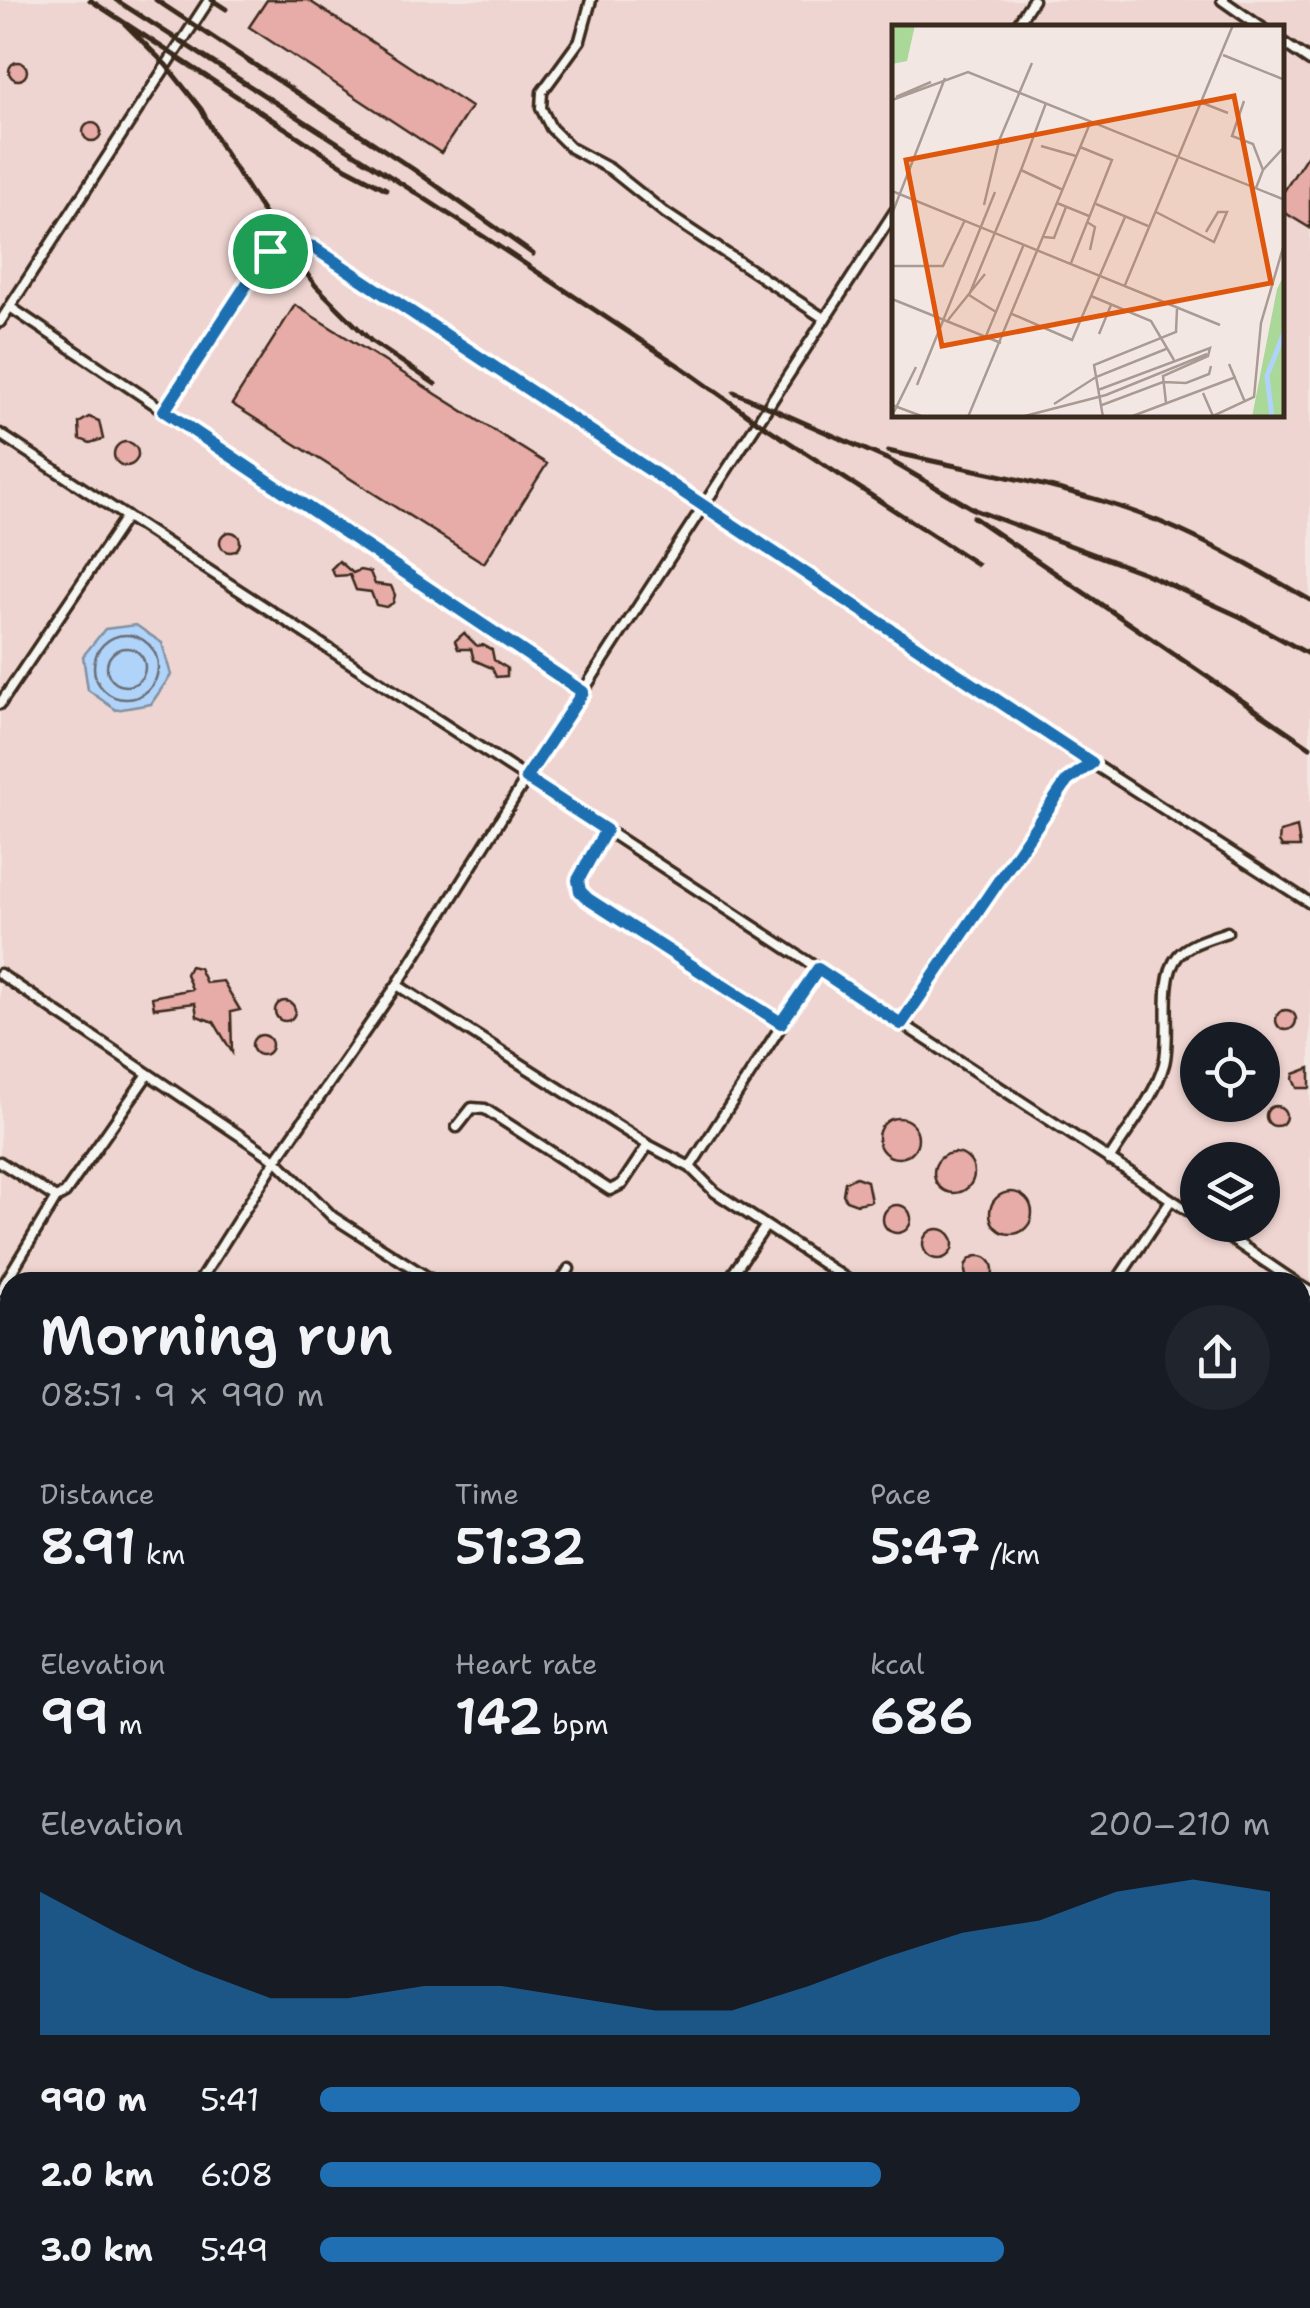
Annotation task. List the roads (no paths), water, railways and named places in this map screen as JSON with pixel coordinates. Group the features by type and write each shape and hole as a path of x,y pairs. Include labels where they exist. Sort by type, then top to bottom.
{"lane":[{"path":"0,322 209,0"},
{"path":"591,0 580,40 542,92 541,108 551,128 571,148 610,169 664,213 825,319"},
{"path":"1016,25 1032,0"},
{"path":"1222,0 1258,25"},
{"path":"1285,44 1310,61"},
{"path":"205,1272 276,1160 397,985 526,778 892,216"},
{"path":"164,411 270,251 278,244 294,242 313,247 1310,903"},
{"path":"10,308 583,692"},
{"path":"0,434 1180,1205"},
{"path":"0,704 126,517"},
{"path":"901,1024 1067,781 1092,763"},
{"path":"606,830 578,880 580,891 781,1023"},
{"path":"1109,1160 1163,1068 1168,981 1173,965 1179,955 1194,945 1227,932"},
{"path":"690,1166 818,969"},
{"path":"0,974 276,1160 334,1217 419,1272"},
{"path":"397,985 648,1145 690,1166 715,1192 834,1272"},
{"path":"11,1272 56,1198 65,1193 148,1074"},
{"path":"457,1128 472,1108 486,1108 610,1190 622,1184 648,1145"},
{"path":"0,1162 56,1198"},
{"path":"1123,1272 1171,1200"},
{"path":"734,1272 764,1228"},
{"path":"1236,1242 1280,1272"},
{"path":"566,1272 569,1268"}],"water":[{"path":"136,625 162,643 171,675 151,704 116,710 88,690 83,656 105,629"}],"railway":[{"path":"90,0 346,168 386,189"},
{"path":"116,0 489,240 977,564"},
{"path":"156,0 413,169 533,254"},
{"path":"212,0 226,9"},
{"path":"126,25 166,65 201,109 279,237 316,286 371,341 435,384"},
{"path":"734,392 889,460 975,510 1144,573 1241,617 1310,655"},
{"path":"888,451 1047,486 1140,514 1206,543 1310,600"},
{"path":"973,517 1310,747"}]}
